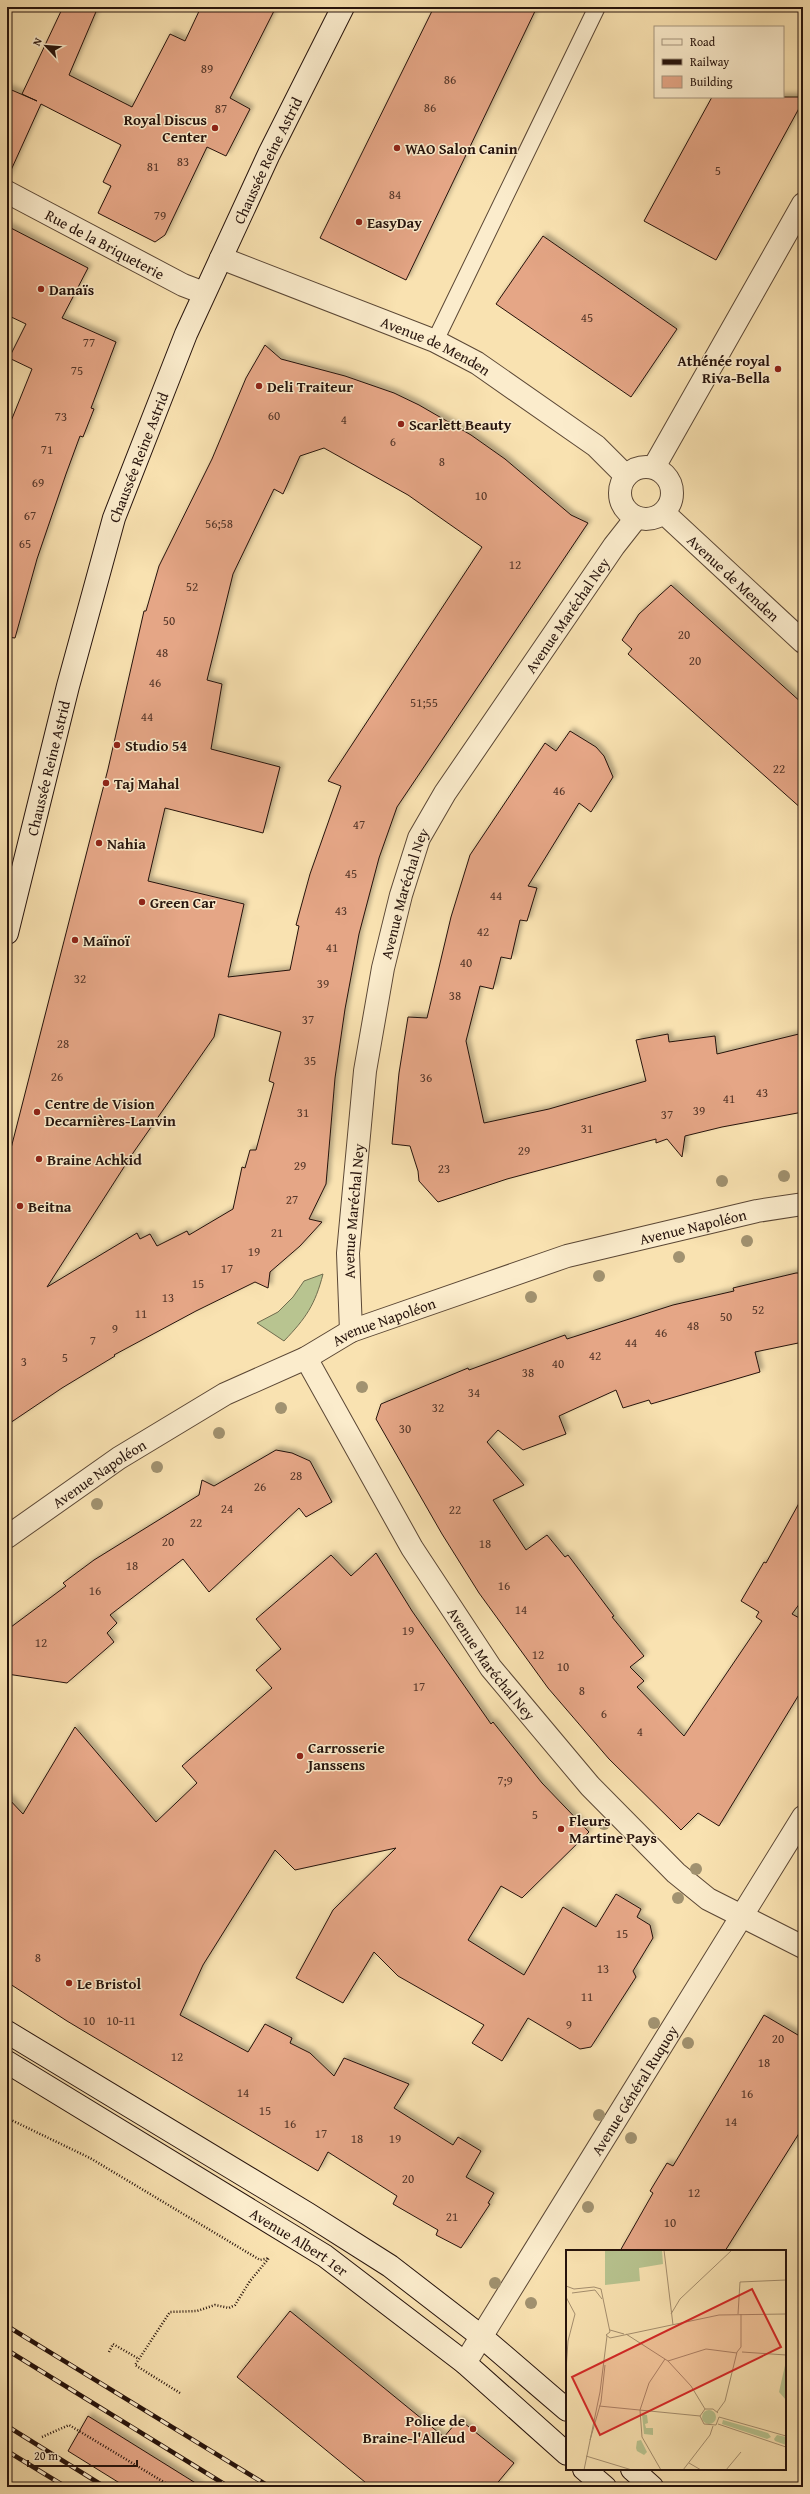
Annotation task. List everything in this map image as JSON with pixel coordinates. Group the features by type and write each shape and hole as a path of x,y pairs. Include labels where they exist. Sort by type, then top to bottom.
{"street":[{"name":"Chaussée Reine Astrid","path":"7,933 68,686 114,518 186,334 204,293 269,154 343,7"},
{"name":"Rue de la Briqueterie","path":"7,192 183,285 204,293"},
{"path":"654,467 803,204"},
{"name":"Avenue de Menden","path":"221,258 435,341 477,363 596,446 626,476"},
{"path":"638,467 654,467 664,473 672,487 670,504 664,513 650,519 636,518 622,504 619,494 621,485 626,476 638,467"},
{"name":"Avenue de Menden","path":"664,513 803,642"},
{"name":"Avenue Maréchal Ney","path":"351,1331 348,1253 364,1071 400,895 419,838 445,793 614,546 636,518"},
{"name":"Avenue Napoléon","path":"7,1537 119,1458 224,1394 306,1358 351,1331 567,1256 757,1211 803,1204"},
{"name":"Avenue Maréchal Ney","path":"306,1358 412,1548 490,1668 590,1786 676,1873 708,1899 740,1917 803,1947"},
{"name":"Avenue Général Ruquoy","path":"465,2363 803,1817"},
{"name":"Avenue Albert 1er","path":"7,2032 308,2214 390,2266 482,2337 566,2409"},
{"name":"Avenue Albert 1er","path":"7,2062 325,2256 465,2363 566,2453"},
{"path":"585,2470 605,2487"},
{"path":"633,2470 652,2487"}],"lane":[{"path":"435,341 597,7"}],"path":[{"path":"180,2393 135,2365 170,2312 197,2311 215,2305 229,2308 235,2305 250,2281 269,2258"},
{"path":"109,2352 113,2344 139,2359"},
{"path":"42,2437 69,2425 172,2487"}],"green space":[{"path":"323,1274 317,1294 309,1310 284,1341 257,1323 278,1312 293,1297 304,1281"},
{"path":"803,1890 803,1917 799,1914 801,1892"}],"building":[{"path":"63,7 98,7 69,75 132,107 170,34 185,41 201,7 276,7 230,98 250,109 226,156 207,147 165,235 155,242 98,213 111,186 103,182 121,145 41,104 7,179 7,88 37,101 22,94"},
{"path":"434,7 537,7 406,280 320,238"},
{"path":"803,97 803,101 716,260 644,221 711,98"},
{"path":"7,226 88,268 62,318 116,342 91,408 94,409 83,437 80,436 66,474 37,559 15,638 7,637 7,431 32,369 9,358 26,324 7,315"},
{"path":"543,236 677,329 631,397 496,304"},
{"path":"265,345 281,359 345,376 394,393 419,405 471,435 505,459 571,515 588,523 397,807 379,858 359,934 345,1009 335,1078 326,1184 309,1219 322,1222 300,1246 270,1272 268,1288 255,1282 196,1311 114,1355 115,1356 62,1388 7,1425 7,1164 108,769 144,611 146,611 159,566 212,459 246,378","holes":["324,448 408,495 482,547 328,781 341,786 310,874 296,925 299,926 290,970 228,977 244,904 148,881 165,808 263,833 280,767 211,749 222,684 207,680 233,574 274,489 283,494 300,456","219,1014 281,1032 269,1081 274,1083 256,1150 250,1150 245,1168 242,1167 233,1209 189,1235 187,1231 157,1246 150,1234 140,1239 137,1233 47,1287 133,1153 214,1037"]},
{"path":"671,585 803,704 803,810 628,654 632,649 622,640 639,614"},
{"path":"570,731 596,747 604,756 613,777 591,812 579,803 528,886 537,888 527,921 520,920 511,959 501,957 493,989 480,986 466,1041 484,1123 549,1109 646,1081 636,1040 668,1034 669,1042 715,1036 717,1054 803,1033 803,1112 722,1127 685,1136 682,1157 667,1139 656,1143 656,1139 507,1179 438,1202 419,1181 418,1171 410,1146 392,1144 399,1073 408,1017 427,1018 451,917 470,855 545,743 556,751"},
{"path":"796,1273 803,1273 803,1342 755,1352 760,1372 651,1404 649,1400 623,1408 616,1390 559,1416 566,1434 523,1450 498,1430 487,1442 524,1485 493,1500 526,1550 547,1535 565,1557 568,1555 614,1616 612,1617 644,1656 630,1667 644,1681 637,1687 684,1736 762,1621 756,1617 759,1612 741,1601 764,1562 766,1563 803,1496 803,1599 792,1614 803,1620 803,1688 719,1826 698,1813 681,1830 609,1759 548,1688 479,1593 442,1534 376,1419 381,1404 468,1368 469,1370 565,1335 567,1339 673,1305 734,1291 733,1288"},
{"path":"276,1450 292,1453 310,1461 332,1502 306,1517 299,1508 209,1592 183,1559 110,1615 117,1623 107,1633 114,1642 67,1683 7,1674 7,1630 66,1586 63,1583 94,1560 199,1495 202,1480 214,1486"},
{"path":"376,1553 412,1611 491,1724 493,1722 542,1783 589,1832 522,1898 501,1886 468,1940 524,1975 563,1907 596,1927 616,1894 641,1909 637,1917 650,1925 653,1938 633,1971 636,1977 591,2047 580,2049 528,2018 502,2061 472,2043 484,2025 398,1976 374,1952 343,2003 296,1978 333,1910 396,1848 295,1870 275,1850 203,1965 180,2015 248,2052 265,2024 292,2038 290,2043 310,2053 334,2076 344,2058 409,2084 394,2108 453,2145 458,2137 481,2151 466,2177 494,2193 488,2203 490,2204 461,2248 436,2235 438,2230 393,2204 397,2196 328,2152 318,2171 67,2021 7,1982 7,1797 23,1814 75,1727 156,1822 197,1783 182,1766 272,1688 256,1670 281,1649 256,1619 331,1555 351,1576"},
{"path":"764,2015 803,2038 803,2127 726,2250 621,2250 653,2193 650,2191 667,2163 673,2166"},
{"path":"290,2311 444,2437 459,2419 514,2463 494,2487 371,2487 237,2377"},
{"path":"88,2416 202,2487 126,2487 68,2451"}],"railway":[{"path":"7,2326 270,2487"},
{"path":"7,2350 229,2487"},
{"path":"7,2426 105,2487"},
{"path":"7,2451 66,2487"}],"place":[{"name":"Royal Discus Center","path":"215,128"},
{"name":"WAO Salon Canin","path":"397,148"},
{"name":"EasyDay","path":"359,222"},
{"name":"Danaïs","path":"41,289"},
{"name":"Athénée royal Riva-Bella","path":"778,369"},
{"name":"Deli Traiteur","path":"259,386"},
{"name":"Scarlett Beauty","path":"401,424"},
{"name":"Studio 54","path":"117,745"},
{"name":"Taj Mahal","path":"106,783"},
{"name":"Nahia","path":"99,843"},
{"name":"Green Car","path":"142,902"},
{"name":"Maïnoï","path":"75,940"},
{"name":"Centre de Vision Decarnières-Lanvin","path":"37,1112"},
{"name":"Braine Achkid","path":"39,1159"},
{"name":"Beitna","path":"20,1206"},
{"name":"Carrosserie Janssens","path":"300,1756"},
{"name":"Fleurs Martine Pays","path":"561,1829"},
{"name":"Le Bristol","path":"69,1983"},
{"name":"Police de Braine-l'Alleud","path":"473,2429"}]}
